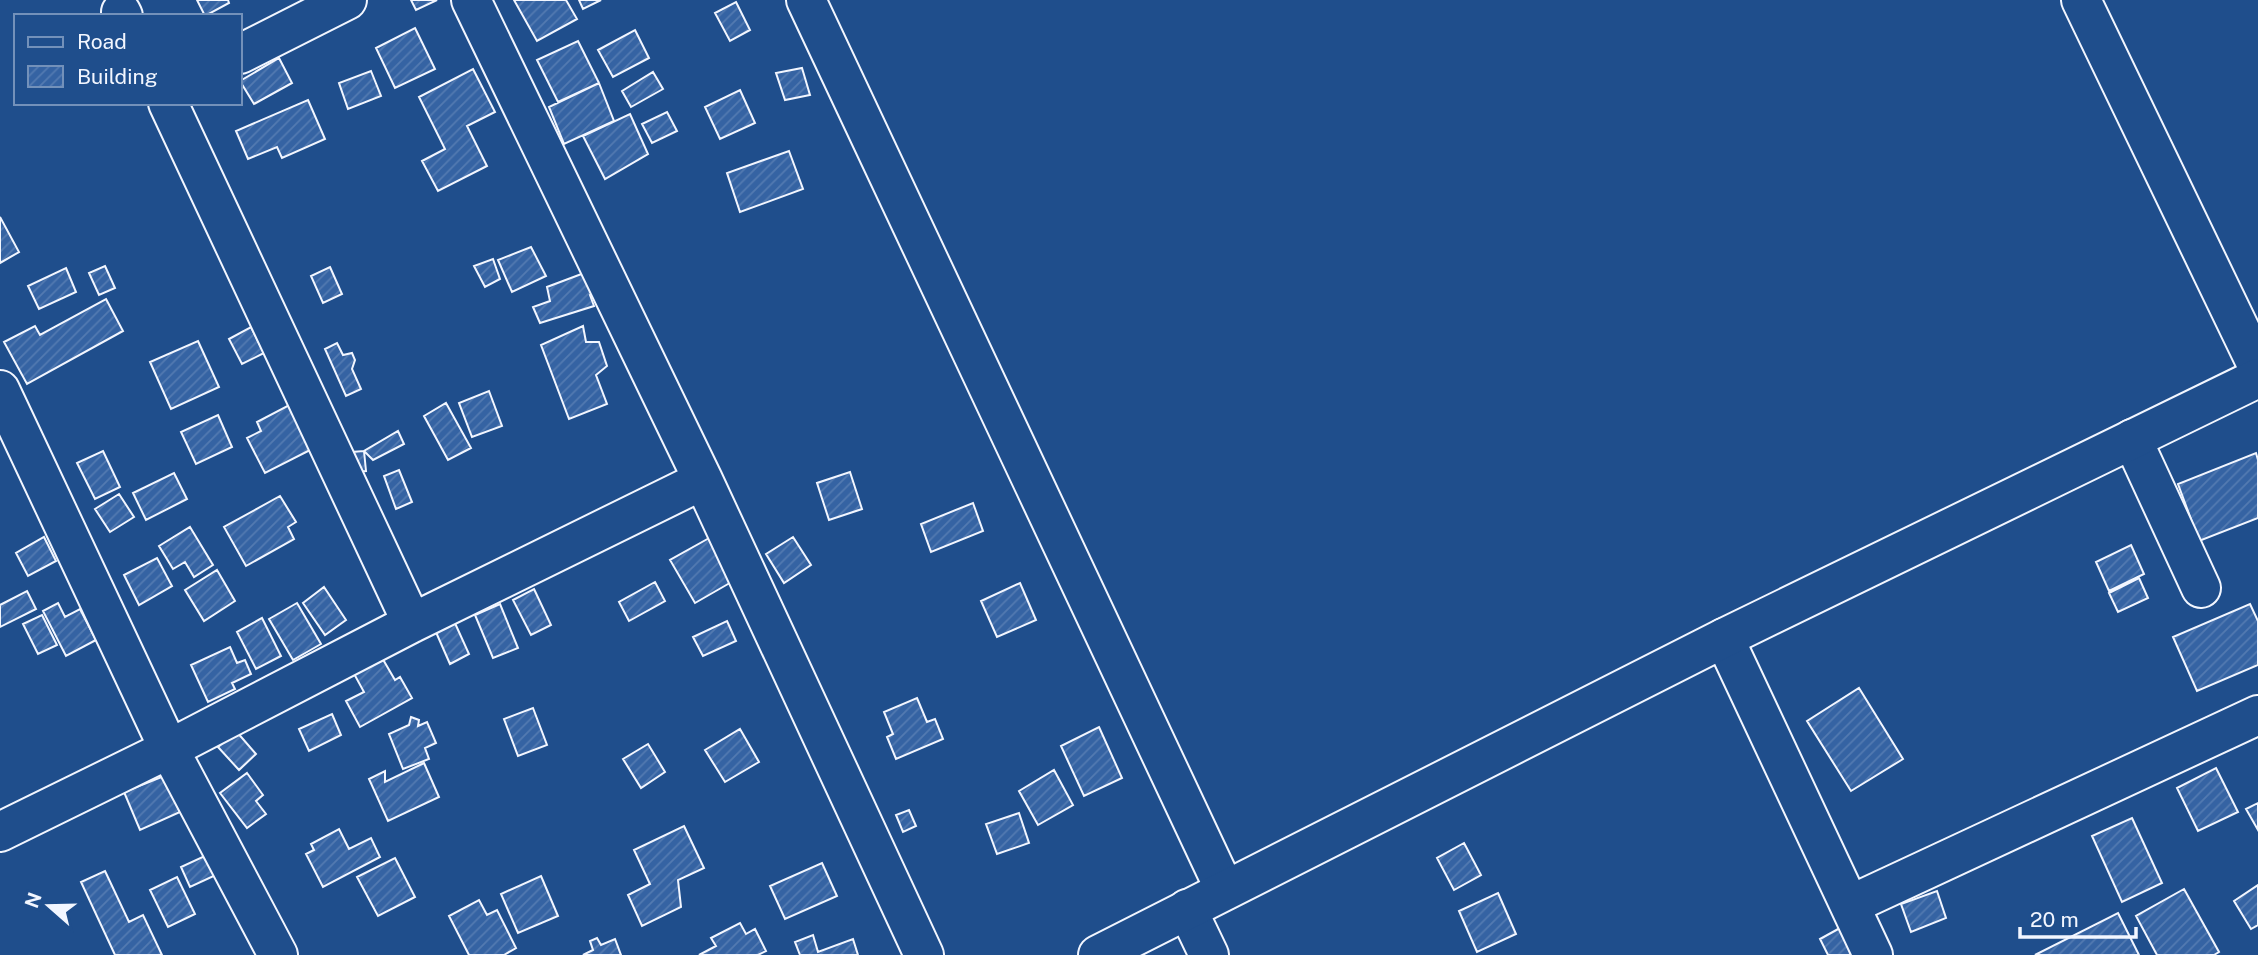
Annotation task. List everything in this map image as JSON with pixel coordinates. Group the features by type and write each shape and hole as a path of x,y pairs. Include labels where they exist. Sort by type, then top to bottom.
{"street":[{"path":"242,53 347,0"},
{"path":"471,0 703,480 924,955"},
{"path":"806,0 1225,890"},
{"path":"2081,0 2258,368"},
{"path":"169,105 412,623"},
{"path":"1098,955 1724,638 2258,378"},
{"path":"0,390 169,749 278,955"},
{"path":"2132,439 2201,588"},
{"path":"0,832 169,749 412,623 703,480"},
{"path":"1724,638 1873,955"},
{"path":"1850,905 2258,715"},
{"path":"1187,909 1209,955"}],"building":[{"path":"197,0 228,0 229,3 204,14"},
{"path":"411,0 437,0 416,10"},
{"path":"514,0 566,0 577,19 537,41"},
{"path":"579,0 601,0 583,9"},
{"path":"736,2 750,30 730,41 715,13"},
{"path":"415,28 435,69 395,88 376,48"},
{"path":"635,30 649,58 613,77 598,50"},
{"path":"578,41 599,83 558,102 537,60"},
{"path":"279,58 292,83 254,104 242,80"},
{"path":"802,68 810,95 785,100 776,73"},
{"path":"473,69 495,112 467,126 487,166 438,191 422,161 445,149 419,97"},
{"path":"371,71 381,96 348,109 339,83"},
{"path":"653,72 663,89 631,107 622,91"},
{"path":"599,83 614,121 564,144 549,107"},
{"path":"740,90 755,123 720,139 705,107"},
{"path":"308,100 325,139 282,158 277,147 248,159 236,131"},
{"path":"667,112 677,131 652,143 642,124"},
{"path":"630,114 648,154 605,179 583,136"},
{"path":"789,151 803,189 740,212 727,173"},
{"path":"0,217 19,252 0,263"},
{"path":"531,247 546,276 512,292 498,260"},
{"path":"493,259 500,279 485,287 474,266"},
{"path":"105,266 115,288 99,295 89,273"},
{"path":"330,267 342,294 323,303 311,276"},
{"path":"66,268 76,292 39,309 28,286"},
{"path":"592,270 601,290 590,295 594,306 540,323 533,307 550,301 547,287"},
{"path":"106,299 123,331 27,384 4,342 35,326 40,335"},
{"path":"583,326 586,342 599,342 607,366 596,375 607,404 569,419 541,345"},
{"path":"251,327 264,353 242,364 229,339"},
{"path":"198,341 219,387 171,409 150,362"},
{"path":"337,343 343,355 352,353 355,360 352,369 361,389 346,396 325,349"},
{"path":"489,391 502,426 472,437 459,403"},
{"path":"295,402 318,446 265,473 247,438 261,431 257,422"},
{"path":"446,403 471,448 448,460 424,416"},
{"path":"218,415 232,447 196,464 181,432"},
{"path":"398,431 404,444 373,460 364,451"},
{"path":"103,451 120,487 95,499 77,463"},
{"path":"364,451 366,471 347,473 338,453"},
{"path":"2256,453 2258,518 2199,541 2178,484"},
{"path":"399,470 412,502 396,509 384,476"},
{"path":"850,472 862,509 829,520 817,483"},
{"path":"174,473 187,499 146,520 133,493"},
{"path":"119,494 134,517 110,532 95,509"},
{"path":"280,496 296,522 288,527 294,539 246,566 224,527"},
{"path":"973,503 983,531 931,552 921,524"},
{"path":"190,527 213,565 194,577 185,562 173,569 159,546"},
{"path":"44,537 56,561 28,576 16,553"},
{"path":"711,537 735,580 695,603 670,560"},
{"path":"793,537 811,565 784,583 766,554"},
{"path":"2131,545 2144,574 2109,591 2096,562"},
{"path":"157,558 172,586 139,605 124,575"},
{"path":"217,570 235,601 204,621 185,590"},
{"path":"2139,578 2148,598 2118,612 2109,593"},
{"path":"655,582 665,601 629,621 619,602"},
{"path":"1020,583 1036,620 997,637 981,601"},
{"path":"324,587 346,620 325,635 303,603"},
{"path":"534,589 551,625 531,635 513,600"},
{"path":"27,591 36,609 0,627 0,605"},
{"path":"58,603 65,617 80,609 96,640 66,656 43,611"},
{"path":"297,603 321,644 293,660 269,619"},
{"path":"500,604 518,648 493,658 475,615"},
{"path":"2250,604 2258,621 2258,665 2197,691 2173,637"},
{"path":"42,615 57,645 38,654 23,624"},
{"path":"262,618 281,656 256,669 237,632"},
{"path":"454,621 469,654 450,664 435,630"},
{"path":"727,621 736,641 703,656 693,637"},
{"path":"230,647 237,663 245,660 251,674 232,683 235,689 208,702 191,665"},
{"path":"381,656 395,680 400,677 412,698 360,727 346,701 364,692 353,672"},
{"path":"1859,688 1903,759 1851,791 1807,721"},
{"path":"917,698 927,722 935,719 943,739 896,759 887,737 893,734 884,712"},
{"path":"533,708 547,745 518,756 504,719"},
{"path":"332,714 341,735 309,751 299,729"},
{"path":"411,717 419,720 418,726 427,722 436,743 425,748 429,759 403,769 389,734 409,725"},
{"path":"1099,727 1122,778 1084,796 1061,746"},
{"path":"740,729 759,762 725,782 705,750"},
{"path":"236,731 256,754 239,770 218,747"},
{"path":"648,744 665,772 641,788 623,759"},
{"path":"424,763 439,797 388,821 369,779 385,771 385,782"},
{"path":"2216,768 2238,812 2198,831 2177,788"},
{"path":"1054,770 1073,805 1038,825 1019,791"},
{"path":"247,773 263,795 256,801 266,814 247,828 220,793"},
{"path":"164,776 180,812 140,830 124,792"},
{"path":"2258,803 2258,830 2246,809"},
{"path":"909,810 916,826 903,832 896,815"},
{"path":"1019,813 1029,843 997,854 986,824"},
{"path":"2132,818 2162,883 2122,902 2092,836"},
{"path":"684,826 704,868 678,880 681,907 642,926 628,895 650,884 634,850"},
{"path":"339,829 349,849 371,838 380,857 323,887 306,854 314,850 311,844"},
{"path":"1464,843 1481,875 1454,890 1437,858"},
{"path":"209,854 218,874 190,887 181,867"},
{"path":"395,858 415,897 378,916 357,877"},
{"path":"822,863 837,896 785,919 770,886"},
{"path":"105,871 129,922 143,915 162,955 115,955 81,882"},
{"path":"541,876 558,916 518,933 501,894"},
{"path":"177,877 195,914 168,927 150,890"},
{"path":"2258,885 2258,925 2251,929 2234,901"},
{"path":"2184,889 2219,952 2214,955 2157,955 2136,916"},
{"path":"1937,891 1946,918 1911,932 1901,904"},
{"path":"1498,893 1516,934 1477,952 1459,911"},
{"path":"479,900 487,915 497,910 516,948 504,955 469,955 449,916"},
{"path":"2118,913 2139,955 2035,955"},
{"path":"740,923 746,934 755,929 766,951 758,955 699,955 716,946 711,938"},
{"path":"1840,928 1853,955 1828,955 1820,939"},
{"path":"813,935 818,952 853,939 858,955 800,955 795,942"},
{"path":"597,938 601,945 615,939 621,955 583,955 593,950 590,941"}]}
